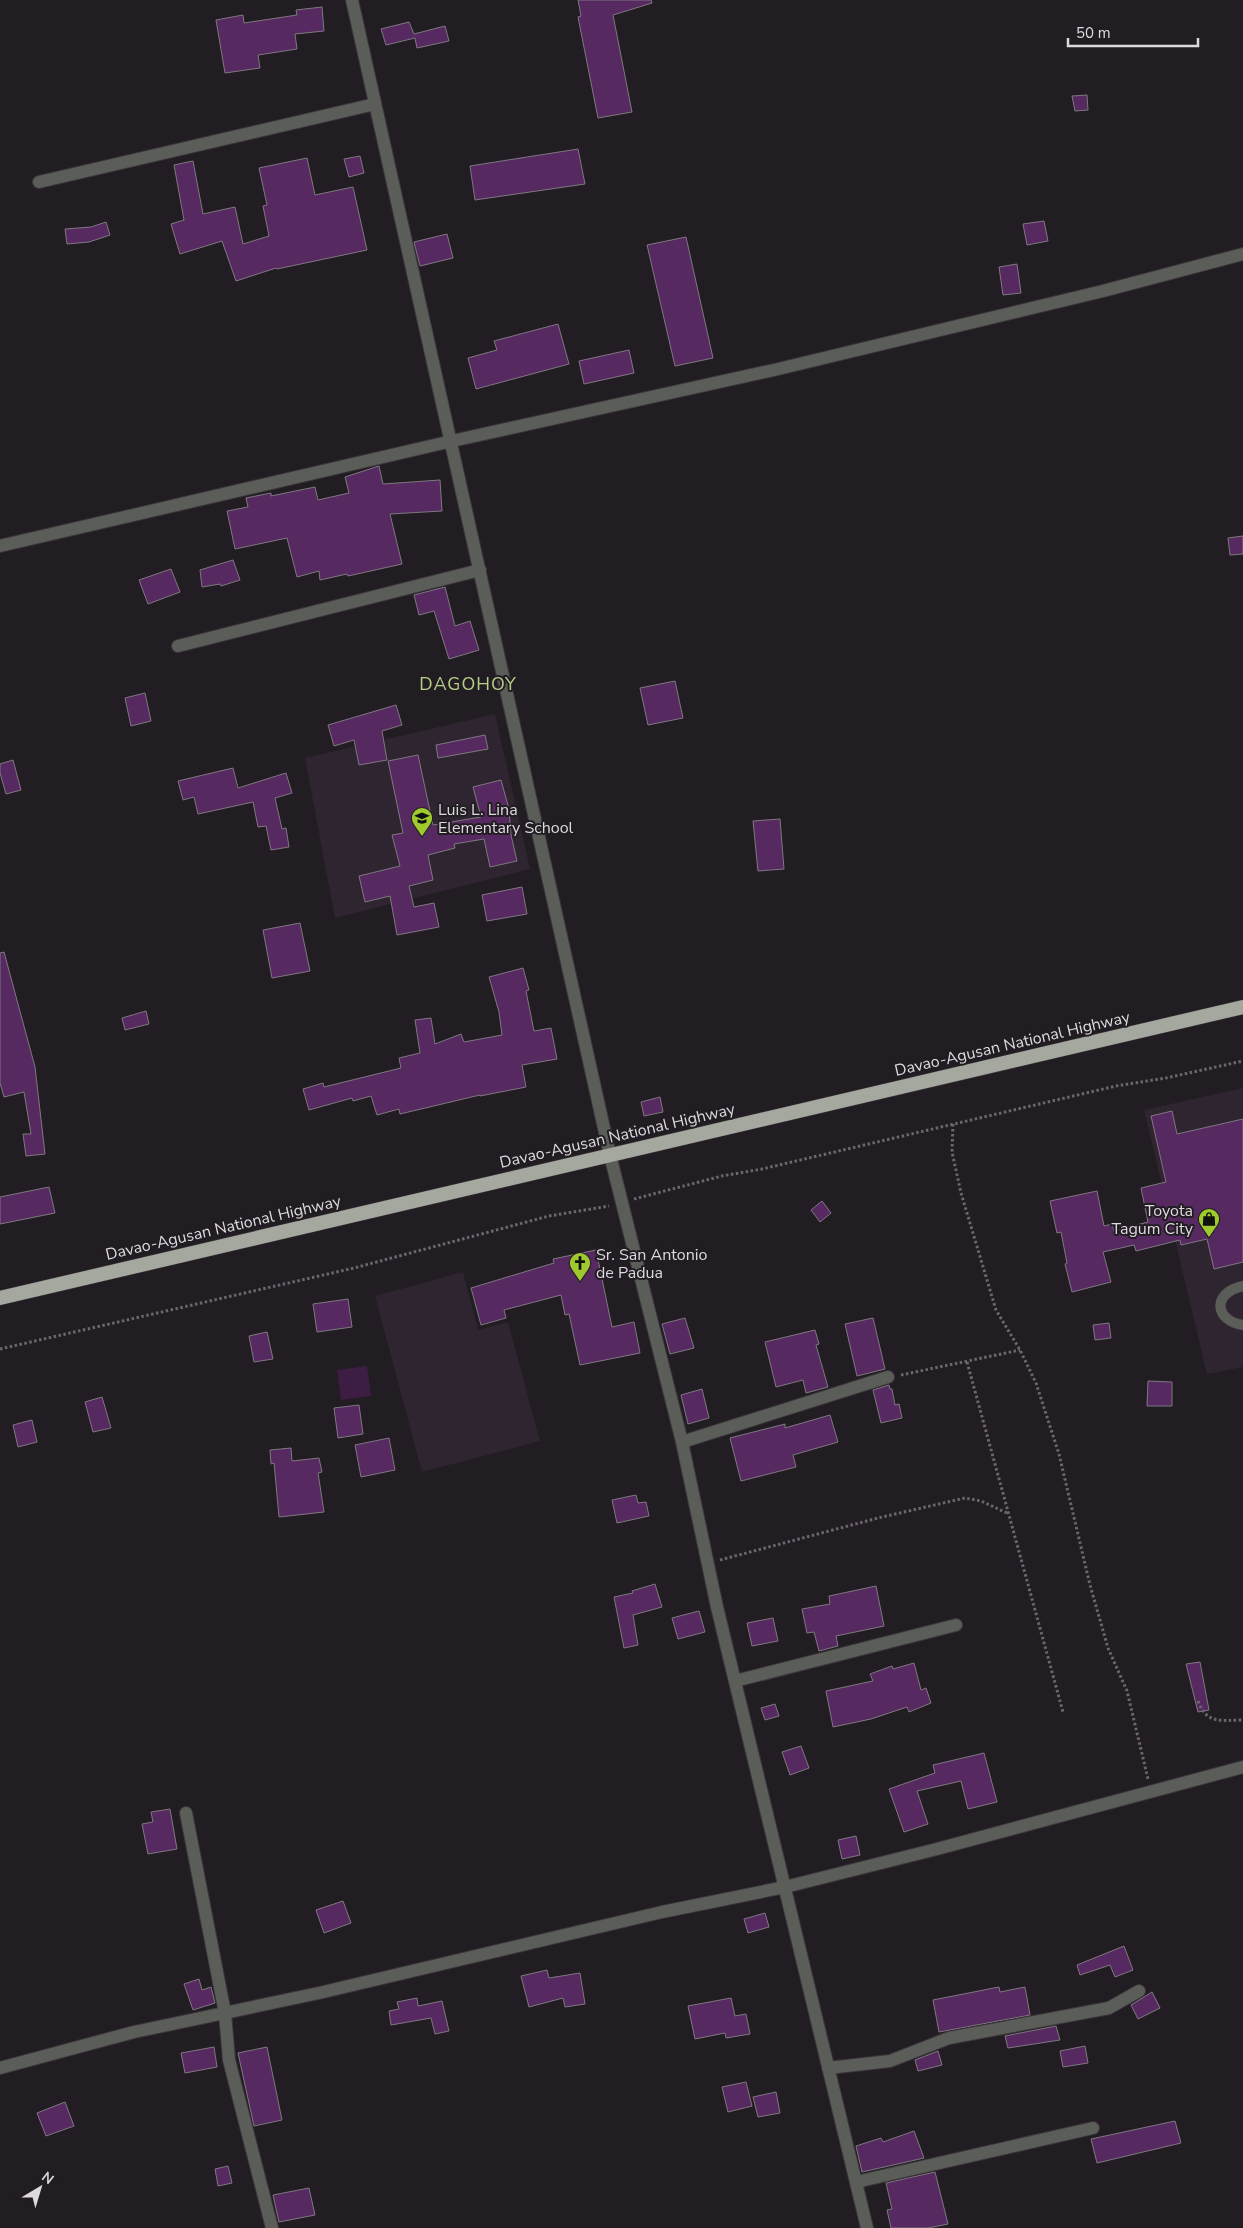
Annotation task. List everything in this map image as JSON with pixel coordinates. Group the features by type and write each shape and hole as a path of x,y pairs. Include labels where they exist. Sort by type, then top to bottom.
{"highway":[{"name":"Davao-Agusan National Highway","path":"0,1298 1243,1007"}],"street":[{"path":"352,0 610,1155 682,1442 707,1563 867,2228"},
{"path":"39,182 375,104"},
{"path":"0,546 452,441 774,370 1103,291 1243,254"},
{"path":"178,646 480,570"},
{"path":"682,1442 888,1377"},
{"path":"735,1681 956,1625"},
{"path":"0,2068 134,2032 225,2013 662,1912 785,1887 937,1850 1243,1767"},
{"path":"186,1814 225,2013 229,2060 272,2228"},
{"path":"828,2068 890,2062 949,2038 1109,2008 1139,1992"},
{"path":"856,2182 1093,2128"}],"lane":[{"path":"1243,1286 1226,1292 1220,1302 1225,1316 1231,1322 1243,1325"}],"path":[{"path":"953,1124 952,1152 961,1193 996,1310 1020,1350 1036,1383 1059,1454 1090,1585 1108,1648 1127,1691 1150,1792"},
{"path":"888,1377 1020,1350"},
{"path":"967,1362 1063,1712"},
{"path":"707,1563 878,1518 966,1498 981,1501 1007,1513"},
{"path":"1198,1701 1203,1714 1210,1719 1243,1720"}],"shaded area":[{"name":"Luis L. Lina Elementary School","path":"495,714 530,869 335,918 305,758"},
{"name":"Toyota Tagum City","path":"1243,1088 1243,1367 1207,1374 1144,1110"},
{"path":"463,1272 478,1330 508,1322 540,1441 422,1472 375,1296"},
{"path":"367,1366 371,1396 341,1400 337,1370"}],"building":[{"path":"578,0 651,0 652,3 613,15 632,112 598,118 578,17 581,16"},
{"path":"322,7 324,31 295,34 297,49 258,55 260,68 225,73 216,20 243,15 244,23 297,15 296,10"},
{"path":"409,22 414,34 445,26 449,41 417,48 415,38 386,45 381,29"},
{"path":"1087,95 1088,110 1075,111 1072,96"},
{"path":"578,149 585,184 475,200 470,166"},
{"path":"360,156 364,173 349,177 344,159"},
{"path":"307,158 315,195 353,187 367,250 276,268 236,281 222,241 180,254 171,224 184,220 174,165 193,161 203,214 235,207 243,244 269,236 263,206 267,205 259,168"},
{"path":"1044,221 1048,241 1027,245 1023,224"},
{"path":"106,222 110,235 89,242 67,244 65,229 91,227"},
{"path":"447,234 453,258 420,266 414,242"},
{"path":"686,237 713,358 675,366 647,245"},
{"path":"1017,264 1021,293 1003,295 999,267"},
{"path":"558,324 569,364 476,389 468,358 497,350 494,341"},
{"path":"629,350 634,373 584,384 579,361"},
{"path":"379,466 383,484 440,480 442,511 390,514 402,564 320,580 319,571 297,577 287,538 235,549 227,511 248,507 246,498 271,493 271,496 315,487 318,500 349,493 345,477"},
{"path":"1243,536 1243,554 1230,555 1228,538"},
{"path":"233,560 240,580 221,586 220,584 202,587 200,570"},
{"path":"171,569 180,592 148,604 139,580"},
{"path":"445,587 455,626 470,621 479,650 449,659 434,611 419,615 414,595"},
{"path":"675,681 683,718 648,725 640,688"},
{"path":"145,693 151,721 131,726 125,698"},
{"path":"396,705 402,725 382,731 387,760 359,765 354,740 334,746 328,725"},
{"path":"485,735 488,749 438,758 436,745"},
{"path":"418,755 433,825 481,817 473,787 501,780 509,809 511,835 517,861 490,867 484,839 454,844 455,848 428,855 433,880 409,886 414,907 434,903 439,927 397,935 390,896 365,902 359,876 400,866 392,835 403,833 388,761"},
{"path":"13,760 21,790 6,794 0,773 0,764"},
{"path":"233,768 238,788 286,773 292,793 275,798 282,829 286,828 289,847 271,850 266,826 258,827 253,802 198,814 194,797 183,800 178,781"},
{"path":"780,819 784,869 758,871 753,821"},
{"path":"522,887 527,914 487,921 482,895"},
{"path":"300,923 310,971 272,978 263,930"},
{"path":"4,952 35,1067 45,1154 26,1156 23,1134 31,1134 24,1092 4,1097 0,1083 0,953"},
{"path":"523,968 529,990 526,991 534,1031 551,1028 557,1059 522,1065 526,1087 480,1095 400,1114 399,1109 377,1115 371,1096 353,1101 352,1098 309,1110 303,1089 323,1083 324,1087 401,1068 399,1058 420,1053 415,1020 431,1018 435,1044 461,1034 464,1042 502,1035 499,1012 489,977"},
{"path":"146,1011 149,1024 125,1030 122,1018"},
{"path":"660,1097 663,1112 644,1116 641,1102"},
{"path":"1172,1111 1177,1134 1243,1119 1243,1262 1214,1269 1207,1239 1181,1245 1180,1240 1136,1251 1134,1245 1103,1252 1111,1282 1072,1292 1065,1264 1067,1263 1061,1232 1057,1233 1050,1201 1097,1191 1104,1226 1112,1224 1114,1231 1148,1222 1141,1188 1166,1182 1151,1116"},
{"path":"49,1187 55,1213 0,1224 0,1197"},
{"path":"822,1201 831,1213 820,1222 811,1210"},
{"path":"596,1250 612,1327 634,1322 640,1353 580,1365 569,1314 565,1315 561,1295 504,1310 506,1318 481,1325 471,1288 554,1263 553,1259"},
{"path":"348,1299 352,1327 317,1332 313,1304"},
{"path":"685,1318 694,1348 670,1354 662,1324"},
{"path":"873,1318 885,1369 857,1376 845,1324"},
{"path":"1109,1323 1111,1338 1095,1340 1093,1325"},
{"path":"815,1330 819,1344 816,1345 828,1387 806,1393 803,1380 776,1387 765,1342"},
{"path":"267,1332 273,1359 254,1362 249,1336"},
{"path":"1148,1381 1172,1382 1172,1406 1147,1406"},
{"path":"889,1385 890,1389 892,1389 895,1405 899,1404 902,1418 881,1423 873,1390"},
{"path":"702,1389 709,1418 688,1424 681,1395"},
{"path":"102,1397 111,1428 93,1432 85,1402"},
{"path":"359,1405 363,1434 338,1438 334,1408"},
{"path":"830,1415 838,1442 793,1455 796,1467 741,1481 730,1438 785,1424 785,1428"},
{"path":"32,1420 37,1442 18,1447 13,1425"},
{"path":"389,1438 395,1470 361,1477 355,1445"},
{"path":"291,1448 292,1461 319,1458 322,1472 318,1473 324,1512 279,1517 274,1463 271,1464 270,1450"},
{"path":"636,1495 638,1503 646,1502 649,1516 617,1523 612,1500"},
{"path":"655,1584 662,1607 633,1615 638,1645 624,1648 614,1597 633,1593 632,1591"},
{"path":"876,1586 884,1626 836,1636 838,1646 819,1651 814,1632 807,1633 802,1609 830,1604 829,1596"},
{"path":"699,1611 705,1632 678,1639 672,1618"},
{"path":"773,1618 778,1641 752,1646 747,1623"},
{"path":"1200,1662 1209,1710 1198,1712 1186,1664"},
{"path":"914,1663 921,1690 926,1688 931,1703 909,1712 907,1707 871,1719 833,1727 826,1691 873,1681 870,1674 892,1666 893,1669"},
{"path":"775,1704 779,1716 765,1720 761,1708"},
{"path":"801,1746 809,1768 790,1775 782,1752"},
{"path":"984,1753 997,1802 968,1809 961,1781 917,1791 928,1824 904,1832 889,1789 935,1773 933,1765"},
{"path":"170,1809 177,1849 148,1854 142,1824 153,1822 151,1812"},
{"path":"856,1836 860,1855 842,1859 838,1840"},
{"path":"343,1901 351,1923 324,1933 316,1910"},
{"path":"765,1913 769,1927 748,1933 744,1919"},
{"path":"1124,1946 1133,1970 1115,1977 1110,1965 1080,1975 1077,1965"},
{"path":"547,1970 549,1978 580,1973 585,2004 565,2007 563,1998 529,2007 521,1976"},
{"path":"199,1979 202,1990 211,1987 215,2003 193,2010 184,1984"},
{"path":"999,1987 1000,1992 1025,1987 1030,2015 939,2032 933,2000"},
{"path":"1152,1992 1160,2008 1138,2019 1131,2005"},
{"path":"417,1998 418,2006 442,2001 449,2031 435,2034 431,2018 391,2025 389,2011 399,2009 397,2002"},
{"path":"731,1998 735,2016 746,2014 750,2034 726,2038 725,2033 695,2039 688,2006"},
{"path":"1056,2026 1060,2040 1008,2048 1005,2036"},
{"path":"1085,2046 1088,2063 1063,2067 1060,2051"},
{"path":"214,2047 217,2067 185,2073 181,2053"},
{"path":"267,2047 282,2120 254,2126 238,2053"},
{"path":"938,2051 942,2065 918,2071 915,2060"},
{"path":"746,2082 752,2106 728,2112 722,2087"},
{"path":"776,2092 780,2113 758,2117 753,2097"},
{"path":"65,2102 74,2126 46,2136 37,2113"},
{"path":"1175,2121 1181,2143 1097,2163 1091,2139"},
{"path":"914,2131 924,2158 862,2172 856,2146 881,2138 883,2142"},
{"path":"228,2166 232,2183 218,2186 215,2169"},
{"path":"935,2172 948,2224 928,2228 891,2228 887,2210 892,2209 886,2183"},
{"path":"309,2188 315,2215 279,2222 273,2195"}],"place":[{"name":"Luis L. Lina Elementary School","path":"422,837"},
{"name":"Toyota Tagum City","path":"1209,1238"},
{"name":"Sr. San Antonio de Padua","path":"580,1282"}],"district":[{"name":"DAGOHOY","path":"468,684"}]}
